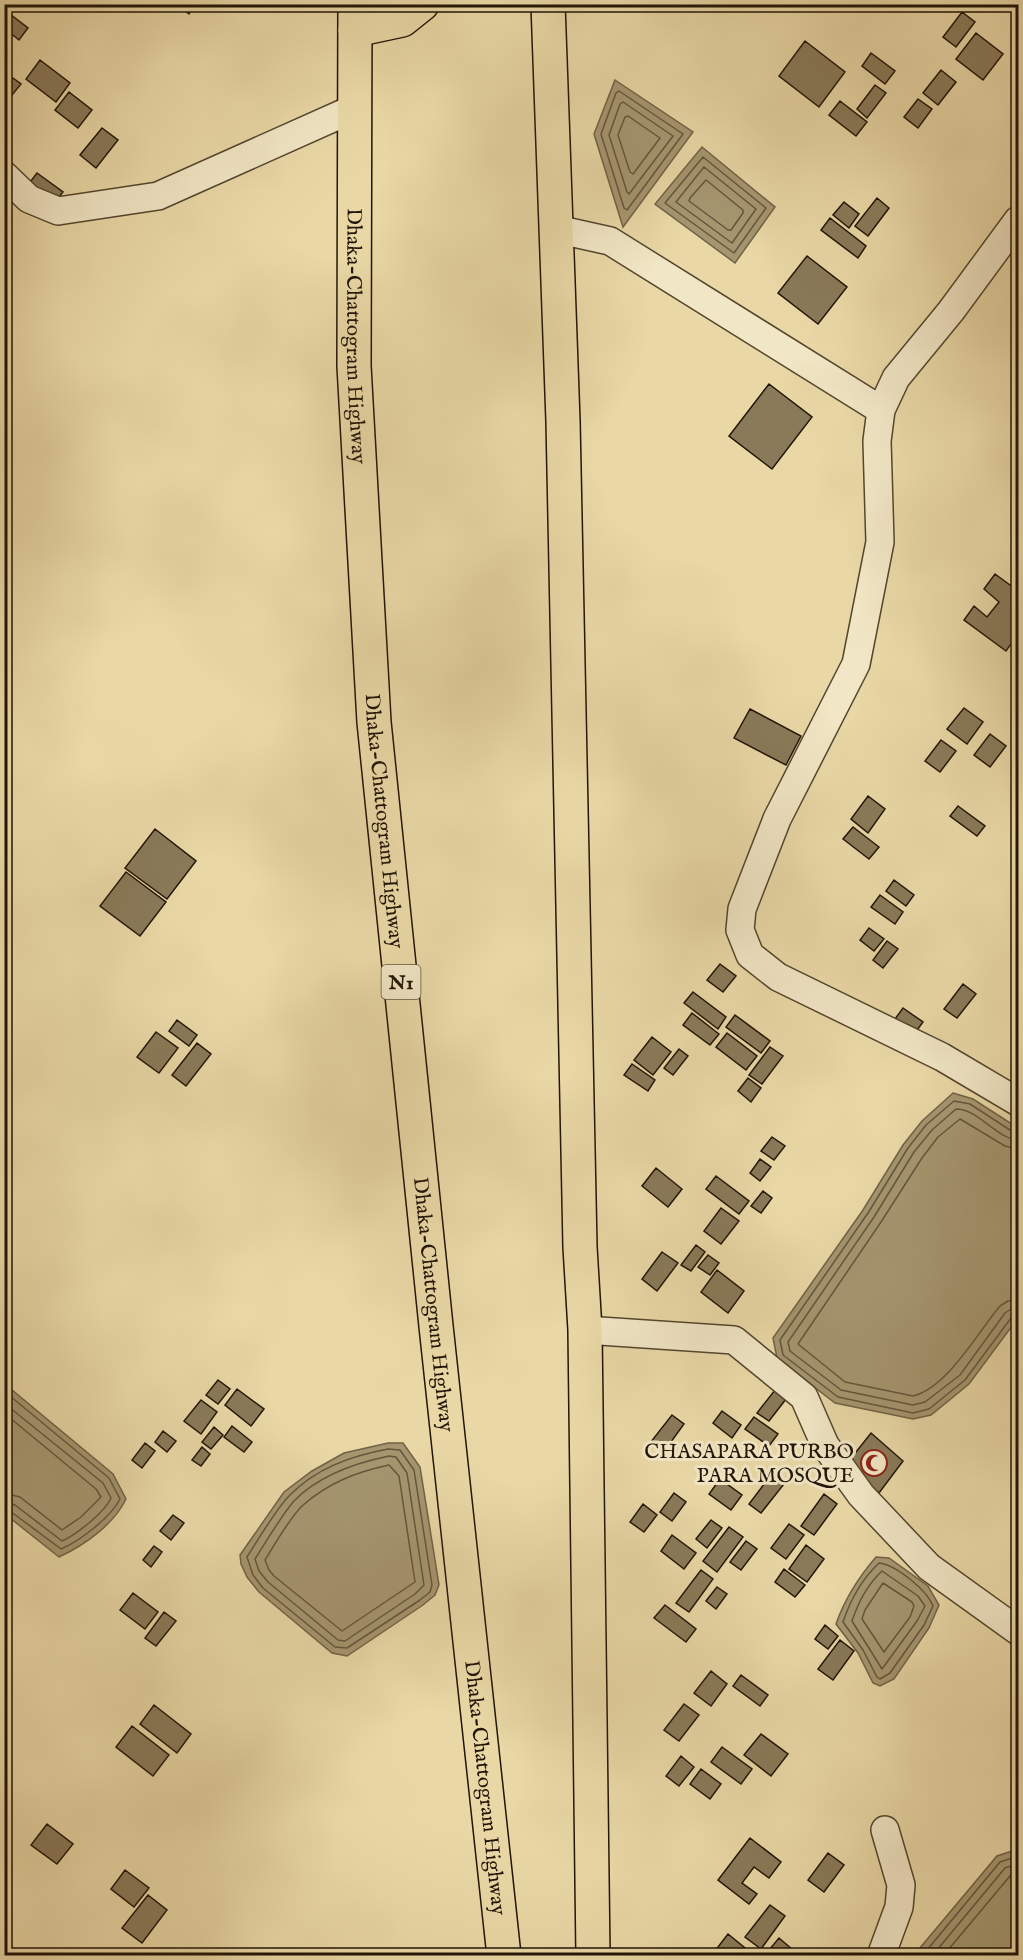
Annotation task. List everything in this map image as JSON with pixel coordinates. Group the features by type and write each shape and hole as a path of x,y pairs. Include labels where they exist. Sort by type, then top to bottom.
{"highway":[{"path":"355,17 402,20 422,4"},
{"path":"548,4 563,433 579,1247 585,1330 593,1956"},
{"name":"Dhaka-Chattogram Highway","path":"355,17 354,366 374,722 504,1956"}],"street":[{"path":"4,175 28,199 58,211 158,196 355,108"},
{"path":"1018,220 951,311 896,378 881,410 877,441 880,542 856,664 777,819 742,909 740,930 750,955 778,977 942,1057 1018,1102"},
{"path":"556,229 610,241 881,410"},
{"path":"585,1330 734,1340 804,1397 825,1445 861,1495 905,1543 929,1567 1018,1631"},
{"path":"881,1956 899,1907 901,1885 885,1830"}],"water":[{"path":"615,80 693,132 623,227 594,134"},
{"path":"702,147 775,207 735,263 655,204"},
{"path":"953,1093 973,1099 1018,1128 1018,1318 969,1384 931,1415 913,1419 835,1403 777,1358 773,1338 863,1210 903,1145 922,1121"},
{"path":"5,1389 12,1390 113,1474 126,1499 114,1517 98,1533 59,1557 5,1514"},
{"path":"388,1443 403,1443 420,1467 439,1585 435,1595 423,1605 347,1656 332,1653 259,1592 247,1577 240,1555 284,1492 312,1471 344,1453"},
{"path":"876,1557 889,1558 928,1586 939,1605 929,1628 894,1679 880,1686 873,1683 858,1653 836,1624 853,1589"},
{"path":"1015,1850 1018,1852 1018,1955 914,1955 997,1856"}],"building":[{"path":"176,4 195,4 189,14"},
{"path":"6,11 28,28 19,40 4,28"},
{"path":"962,12 975,22 956,47 943,37"},
{"path":"976,33 1003,54 983,80 956,59"},
{"path":"805,41 845,72 819,107 779,76"},
{"path":"871,53 895,71 885,84 862,66"},
{"path":"40,60 70,83 56,102 26,79"},
{"path":"941,70 956,82 938,105 923,93"},
{"path":"13,78 21,84 4,105 4,88"},
{"path":"875,85 886,93 867,118 857,109"},
{"path":"69,92 92,110 78,128 55,110"},
{"path":"918,99 932,109 918,128 904,117"},
{"path":"840,101 867,122 856,136 829,115"},
{"path":"102,128 118,140 96,168 80,155"},
{"path":"37,173 63,192 53,205 27,186"},
{"path":"877,198 889,208 868,236 855,226"},
{"path":"844,202 859,214 849,228 833,215"},
{"path":"830,218 866,246 858,258 821,230"},
{"path":"807,256 847,287 818,324 778,293"},
{"path":"769,384 812,417 772,469 729,436"},
{"path":"995,574 1018,591 1018,634 1006,651 964,620 974,606 987,617 999,602 984,589"},
{"path":"964,708 983,722 967,744 947,729"},
{"path":"750,709 801,736 786,765 734,738"},
{"path":"990,734 1006,746 990,767 974,755"},
{"path":"941,740 956,751 940,772 925,761"},
{"path":"868,796 885,809 868,833 851,819"},
{"path":"958,806 985,826 977,836 950,816"},
{"path":"853,827 879,847 869,859 843,839"},
{"path":"155,829 196,861 167,899 125,868"},
{"path":"126,872 166,902 140,936 100,906"},
{"path":"894,880 914,895 906,906 886,891"},
{"path":"880,895 903,912 895,924 871,907"},
{"path":"869,928 884,939 874,951 860,940"},
{"path":"887,941 898,949 883,968 873,960"},
{"path":"720,964 736,976 723,992 707,980"},
{"path":"963,984 976,994 957,1018 944,1009"},
{"path":"693,992 726,1017 718,1029 684,1003"},
{"path":"903,1008 923,1022 915,1033 895,1019"},
{"path":"692,1013 719,1034 710,1045 683,1025"},
{"path":"735,1015 770,1041 761,1053 726,1027"},
{"path":"177,1020 197,1035 189,1046 169,1031"},
{"path":"156,1032 178,1048 159,1073 137,1057"},
{"path":"727,1033 757,1056 746,1070 716,1047"},
{"path":"652,1037 671,1052 653,1075 634,1060"},
{"path":"197,1043 211,1054 186,1086 172,1075"},
{"path":"770,1047 783,1056 762,1084 749,1075"},
{"path":"679,1049 688,1056 673,1075 664,1068"},
{"path":"632,1064 655,1080 648,1091 624,1075"},
{"path":"748,1078 761,1088 751,1102 738,1091"},
{"path":"772,1137 785,1146 774,1160 761,1151"},
{"path":"760,1159 771,1167 760,1181 750,1173"},
{"path":"656,1168 682,1189 668,1207 642,1186"},
{"path":"716,1176 749,1201 739,1214 706,1189"},
{"path":"763,1191 772,1198 761,1213 751,1206"},
{"path":"721,1208 739,1221 721,1244 704,1231"},
{"path":"696,1245 705,1252 691,1271 681,1265"},
{"path":"662,1252 678,1263 657,1291 642,1279"},
{"path":"708,1255 719,1263 710,1275 698,1267"},
{"path":"717,1270 744,1291 728,1313 701,1292"},
{"path":"218,1380 230,1389 218,1404 206,1395"},
{"path":"237,1389 264,1409 251,1426 225,1405"},
{"path":"775,1390 786,1399 769,1421 757,1413"},
{"path":"201,1400 217,1412 201,1434 184,1421"},
{"path":"722,1411 741,1425 732,1438 713,1423"},
{"path":"672,1415 684,1424 663,1453 650,1443"},
{"path":"754,1417 778,1434 769,1446 745,1429"},
{"path":"232,1426 252,1442 244,1452 224,1437"},
{"path":"214,1427 223,1435 211,1449 202,1442"},
{"path":"163,1431 176,1441 167,1452 155,1442"},
{"name":"CHASAPARA PURBO PARA MOSQUE","path":"871,1433 903,1461 879,1493 845,1466"},
{"path":"145,1443 155,1451 142,1468 132,1460"},
{"path":"202,1447 210,1454 201,1466 192,1460"},
{"path":"771,1475 784,1484 761,1513 749,1504"},
{"path":"720,1479 742,1495 731,1510 709,1494"},
{"path":"674,1493 686,1502 672,1521 660,1512"},
{"path":"824,1494 837,1504 814,1535 801,1526"},
{"path":"643,1504 657,1515 644,1532 630,1522"},
{"path":"173,1515 184,1523 171,1540 160,1531"},
{"path":"711,1520 722,1528 707,1548 696,1539"},
{"path":"789,1524 804,1535 786,1559 771,1548"},
{"path":"729,1527 743,1537 717,1572 703,1561"},
{"path":"672,1535 696,1553 684,1569 661,1551"},
{"path":"746,1541 757,1549 741,1570 730,1562"},
{"path":"806,1545 824,1559 807,1582 789,1569"},
{"path":"154,1546 162,1552 151,1567 143,1560"},
{"path":"784,1569 805,1585 795,1597 775,1582"},
{"path":"701,1570 713,1579 689,1612 676,1603"},
{"path":"717,1587 727,1594 716,1609 706,1601"},
{"path":"133,1593 158,1612 145,1629 120,1610"},
{"path":"665,1605 696,1629 686,1642 654,1618"},
{"path":"164,1612 176,1621 156,1646 145,1638"},
{"path":"825,1625 838,1636 828,1649 815,1639"},
{"path":"840,1640 854,1651 833,1680 818,1669"},
{"path":"711,1671 727,1684 711,1706 694,1693"},
{"path":"741,1675 768,1695 760,1706 733,1686"},
{"path":"684,1704 699,1715 679,1741 664,1730"},
{"path":"154,1705 191,1734 177,1753 140,1724"},
{"path":"132,1726 169,1755 153,1776 116,1747"},
{"path":"761,1734 788,1754 771,1776 744,1755"},
{"path":"722,1747 752,1769 741,1784 711,1762"},
{"path":"681,1756 694,1767 679,1786 666,1776"},
{"path":"701,1769 721,1784 710,1799 690,1784"},
{"path":"47,1824 73,1844 57,1864 31,1845"},
{"path":"750,1838 781,1862 769,1878 754,1867 742,1883 757,1894 749,1904 718,1880"},
{"path":"828,1853 844,1865 824,1892 808,1880"},
{"path":"125,1870 149,1888 134,1907 111,1889"},
{"path":"148,1895 167,1910 142,1943 122,1928"},
{"path":"770,1905 785,1916 761,1949 745,1937"},
{"path":"728,1934 750,1952 748,1956 711,1956"},
{"path":"779,1938 800,1956 764,1956"}],"place":[{"name":"CHASAPARA PURBO PARA MOSQUE","path":"874,1463"}]}
